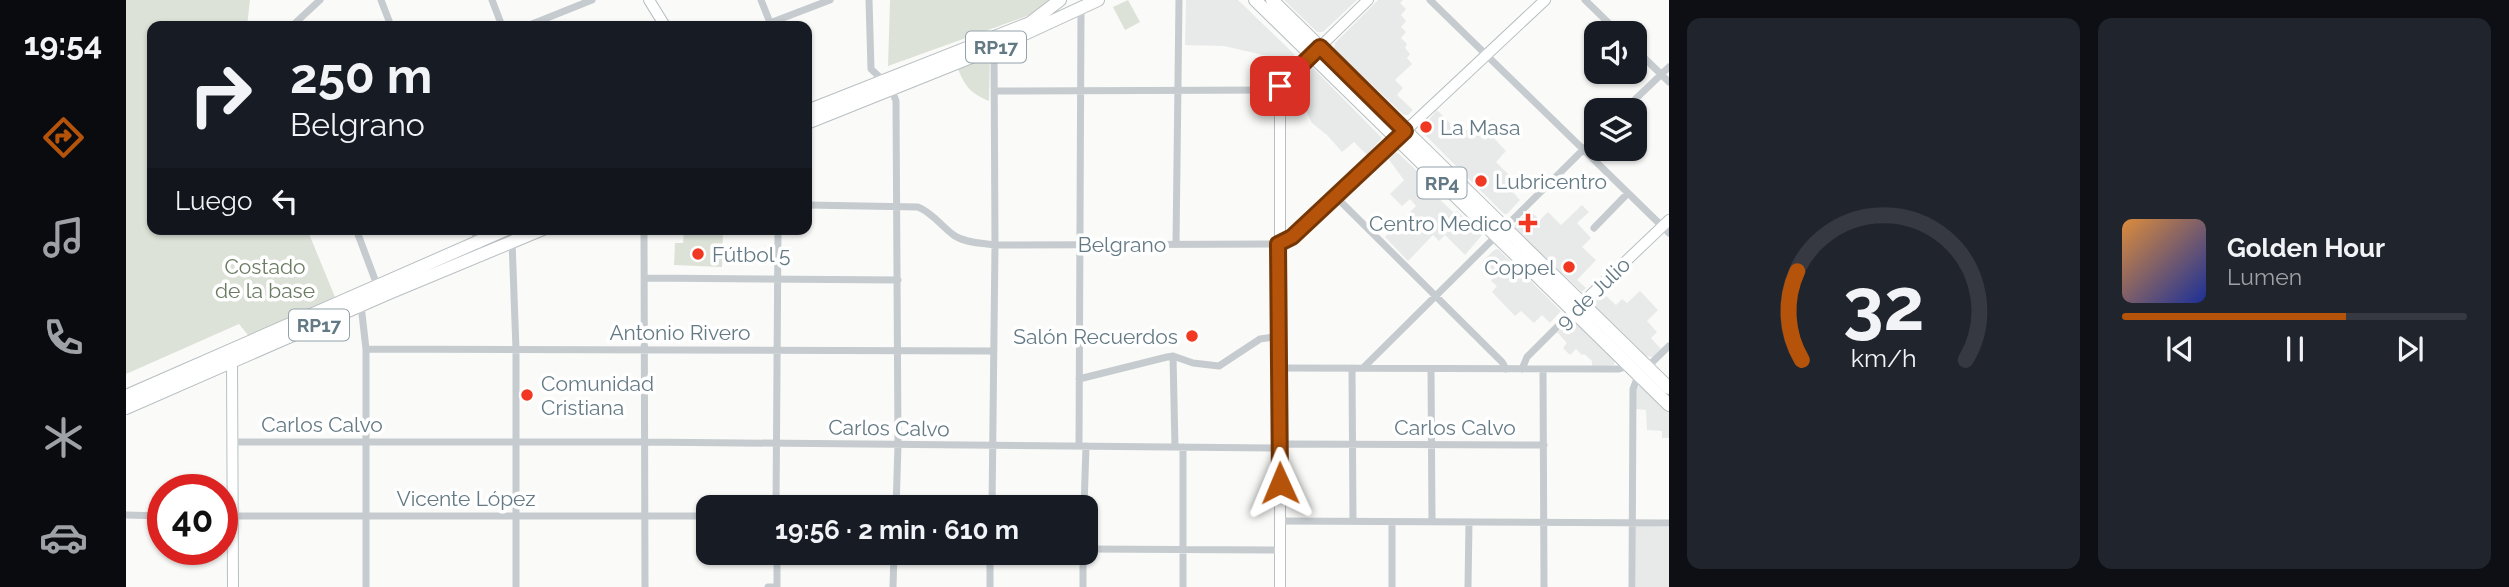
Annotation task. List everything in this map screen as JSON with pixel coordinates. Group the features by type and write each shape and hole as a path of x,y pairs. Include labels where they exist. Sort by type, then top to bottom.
{"main road":[{"name":"RP17","path":"812,121 886,84 1030,23 1060,0"},
{"name":"RP4","path":"1255,0 1315,51 1501,232 1643,371 1669,405"},
{"name":"RP4","path":"1272,0 1315,51"},
{"name":"RP17","path":"812,109 994,48 1090,2"},
{"name":"RP17","path":"360,300 377,285 478,241 510,235"},
{"name":"RP17","path":"126,396 230,356 360,300 478,241"},
{"name":"RP4","path":"1577,307 1628,366 1643,371 1669,387"},
{"name":"RP17","path":"126,408 230,356"}],"street":[{"path":"297,21 320,0"},
{"path":"381,0 389,21"},
{"path":"492,0 500,21"},
{"path":"540,21 592,0"},
{"path":"649,0 662,21"},
{"path":"761,0 767,21"},
{"path":"778,21 830,0"},
{"path":"869,0 871,69 886,84 896,102 896,495"},
{"path":"1176,244 1179,0"},
{"path":"995,91 1275,90 1368,0"},
{"path":"1430,0 1628,193 1667,226"},
{"path":"1278,244 1292,237 1336,197 1545,0"},
{"path":"1585,0 1607,21"},
{"path":"1084,495 1079,379 1079,244 1081,91 1090,2"},
{"path":"992,495 994,48"},
{"path":"1647,61 1669,82"},
{"path":"1637,98 1669,67"},
{"path":"1280,86 1280,587"},
{"path":"1363,368 1583,149"},
{"path":"1594,228 1628,193"},
{"path":"1336,197 1506,369"},
{"name":"Belgrano","path":"812,205 898,205 925,209 954,235 995,245 1278,244"},
{"name":"9 de Julio","path":"1522,369 1527,357 1577,307 1667,226"},
{"path":"358,235 377,285"},
{"path":"510,235 516,349 516,587"},
{"path":"644,235 645,587"},
{"path":"776,495 778,235"},
{"path":"645,278 898,280"},
{"path":"360,300 366,348 366,587"},
{"path":"1079,379 1173,356 1193,363 1219,366 1260,339 1280,336"},
{"path":"1632,587 1633,388 1643,371 1669,346"},
{"name":"Antonio Rivero","path":"366,348 993,351"},
{"path":"230,356 233,442 231,474"},
{"path":"1173,356 1183,587"},
{"path":"1280,368 1543,370 1619,369 1628,366"},
{"path":"1352,368 1353,521"},
{"path":"1431,369 1432,521"},
{"path":"1543,370 1544,587"},
{"name":"Carlos Calvo","path":"233,442 645,442 994,447 1544,445"},
{"path":"126,515 147,516"},
{"name":"Vicente López","path":"238,516 696,516"},
{"path":"1281,521 1669,523"},
{"path":"1392,522 1392,587"},
{"path":"1468,587 1469,522"},
{"path":"1098,549 1280,550"},
{"path":"231,565 233,587"},
{"path":"768,587 777,587 777,565"},
{"path":"893,587 894,565"},
{"path":"990,565 990,587"},
{"path":"1083,565 1083,587"}],"shaded area":[{"path":"1186,0 1238,0 1294,54 1294,60 1277,77 1276,58 1224,46 1185,45"},
{"path":"1284,0 1357,0 1323,32 1317,32"},
{"path":"1378,0 1403,0 1400,3 1406,9 1401,15 1406,21 1401,27 1406,32 1401,38 1407,44 1405,48 1410,54 1407,58 1412,64 1395,80 1403,88 1397,95 1413,110 1408,115 1404,115 1334,49 1335,43"},
{"path":"1311,66 1382,138 1367,155 1354,142 1342,152 1312,123 1301,99 1285,99 1285,92"},
{"path":"1437,110 1462,135 1470,127 1485,140 1491,135 1506,151 1496,162 1516,182 1510,189 1520,200 1507,214 1420,130"},
{"path":"1392,152 1398,153 1434,187 1431,191 1482,235 1465,255 1445,235 1439,241 1433,235 1408,261 1385,237 1416,206 1410,199 1402,206 1390,194 1404,180 1387,157"},
{"path":"1582,205 1589,212 1577,223 1591,238 1582,247 1596,260 1577,280 1586,288 1582,292 1514,226 1529,210 1540,220 1548,212 1561,225"},
{"path":"1498,249 1561,311 1550,323 1542,315 1534,323 1521,311 1515,316 1492,292 1497,286 1491,281 1497,274 1483,261"},
{"path":"1601,291 1616,305 1622,299 1627,303 1640,291 1658,310 1647,321 1657,332 1651,338 1661,349 1653,357 1644,356 1593,305 1592,300"},
{"path":"1573,321 1615,359 1614,365 1592,367 1592,361 1584,354 1576,349 1570,355 1563,348 1567,343 1557,332"},
{"path":"1641,385 1669,411 1669,438 1662,438 1662,431 1647,430 1646,410 1636,409 1636,388"},
{"path":"1636,526 1669,527 1669,587 1636,587"}],"green space":[{"name":"Costado de la base","path":"126,0 250,0 248,21 147,21 147,235 309,235 335,297 252,340 239,324 126,374"},
{"path":"890,0 1049,0 1038,12 888,66"},
{"path":"1128,0 1140,22 1125,30 1113,7"},
{"path":"990,55 989,101 970,89 958,69"},
{"name":"Fútbol 5","path":"684,235 723,235 722,267 674,265 675,243 683,243"}],"place":[{"name":"La Masa","path":"1426,127"},
{"name":"Lubricentro","path":"1481,181"},
{"name":"Centro Medico","path":"1528,223"},
{"name":"Fútbol 5","path":"698,254"},
{"name":"Coppel","path":"1569,267"},
{"name":"Salón Recuerdos","path":"1192,336"},
{"name":"Comunidad Cristiana","path":"527,395"}],"route":[{"path":"1280,86 1320,47 1405,131 1292,237 1278,244 1280,483"}]}
